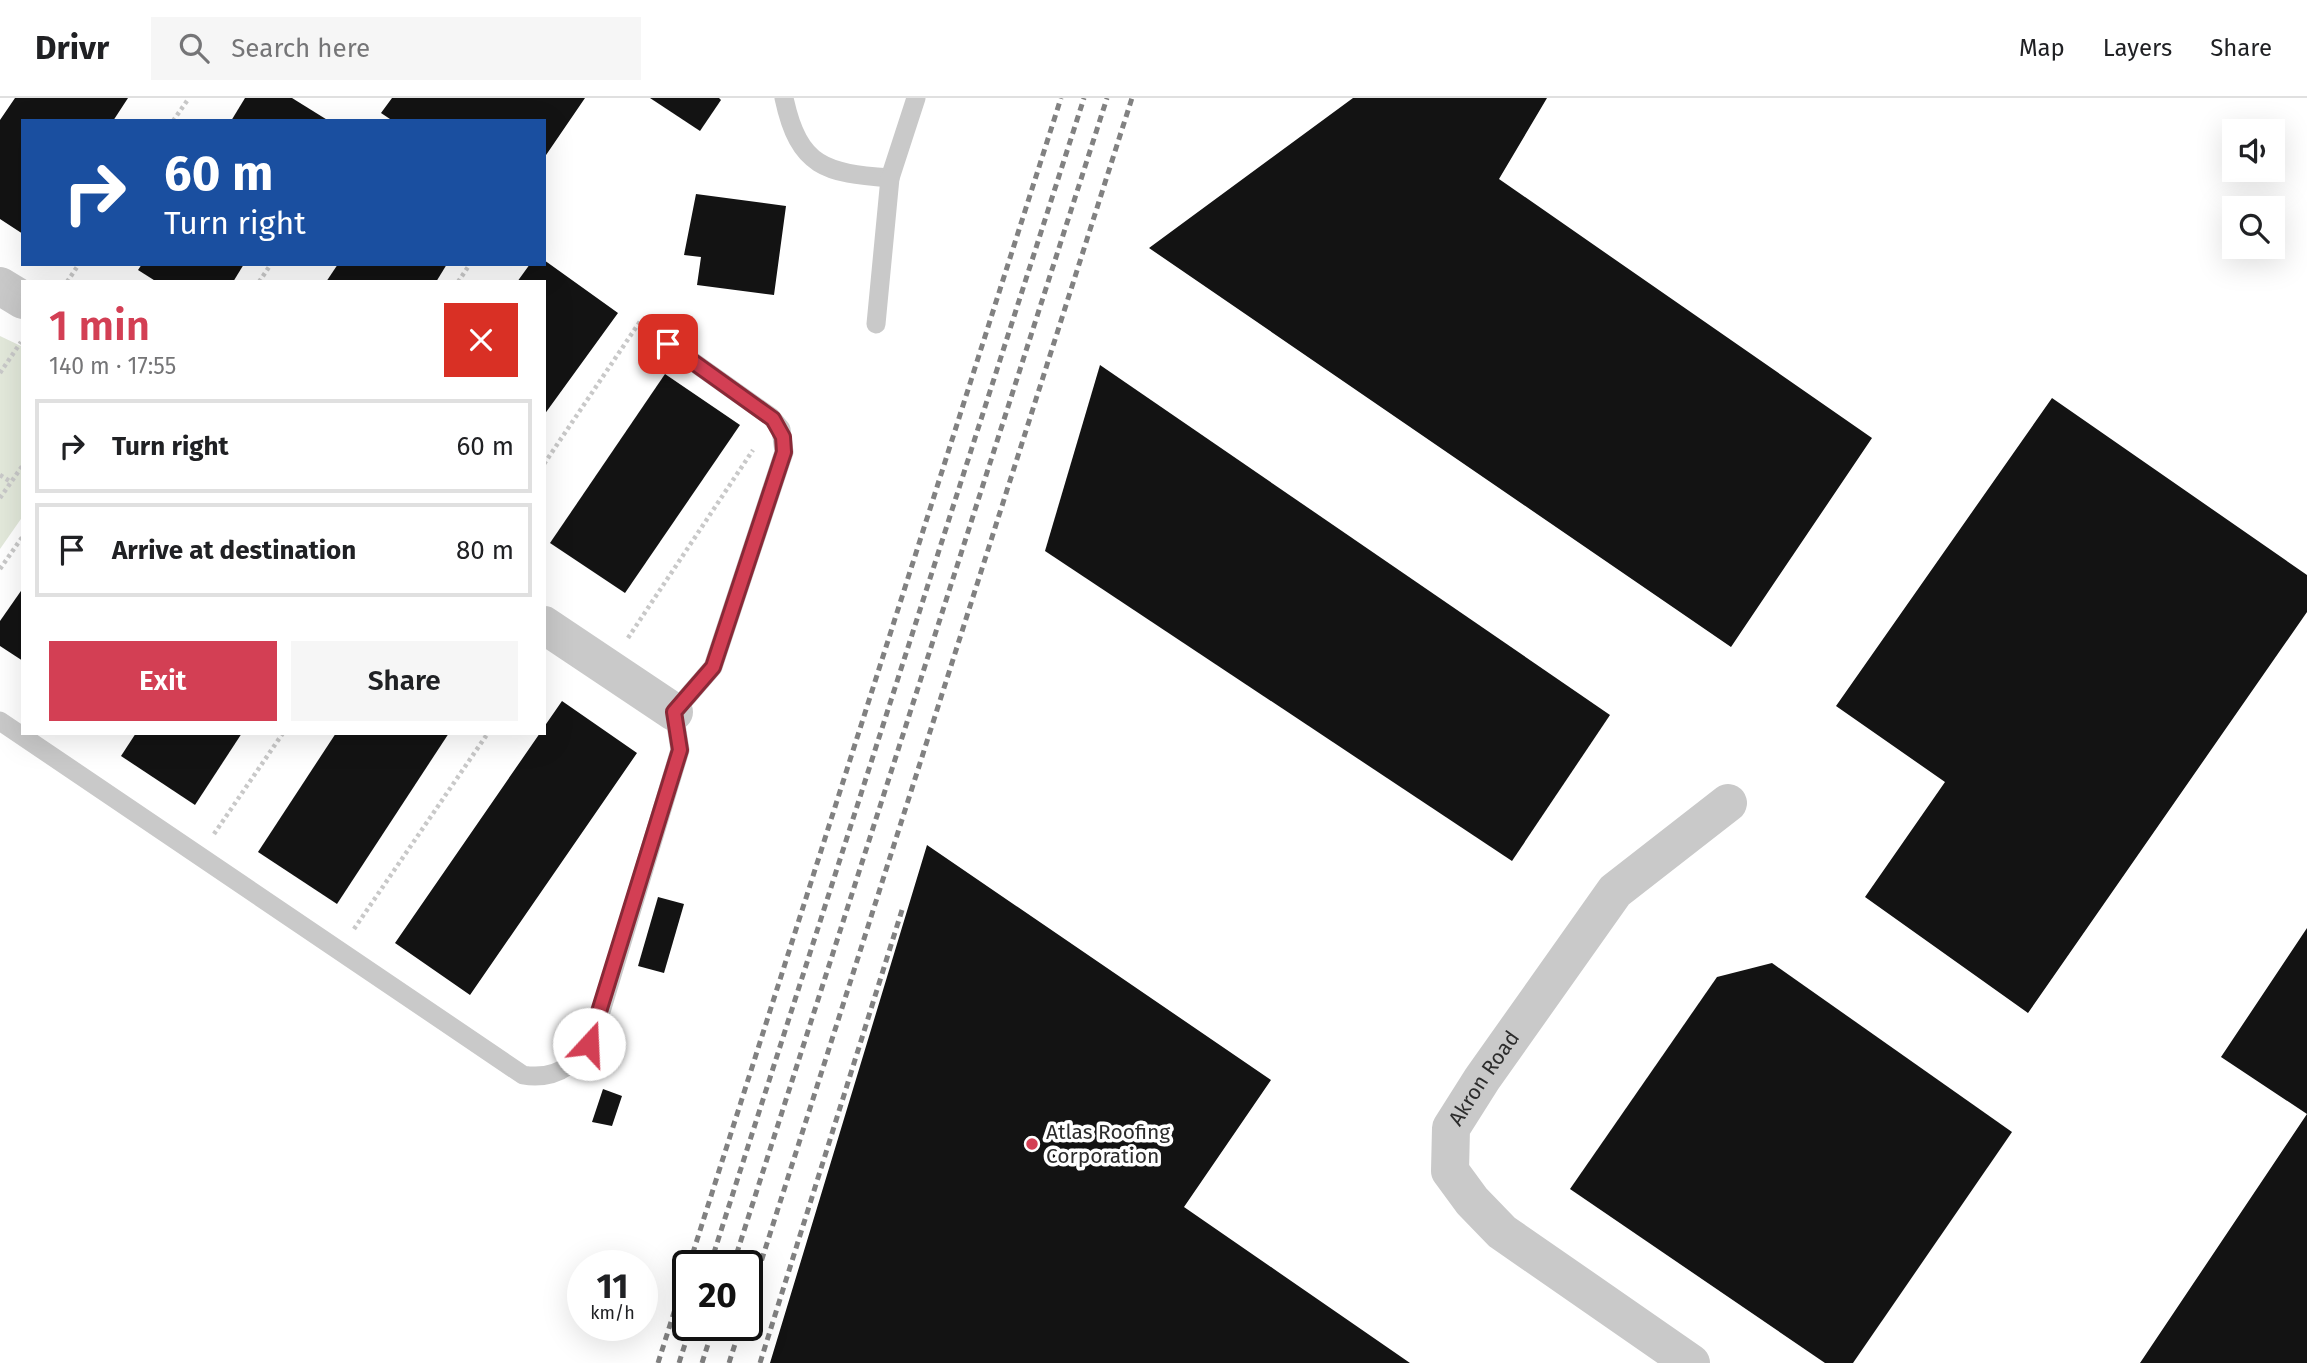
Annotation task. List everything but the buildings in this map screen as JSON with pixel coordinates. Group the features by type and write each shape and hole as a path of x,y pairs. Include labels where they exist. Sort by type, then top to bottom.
{"street":[{"path":"0,286 21,299"},
{"path":"546,626 674,712"},
{"name":"Akron Road","path":"1691,1363 1502,1232 1472,1201 1450,1171 1451,1128 1482,1079 1615,891 1728,803"}],"lane":[{"path":"784,98 793,129 803,148 819,165 844,175 890,178"},
{"path":"876,324 890,178 916,98"},
{"path":"0,721 523,1075 552,1076 571,1065 589,1044 596,1028 680,750 674,712 713,667 784,452 783,437 773,419 668,344"}],"path":[{"path":"174,119 188,98"},
{"path":"546,461 641,320"},
{"path":"0,373 21,342"},
{"path":"609,668 773,419"},
{"path":"0,498 21,468"},
{"path":"0,475 11,482"},
{"path":"0,569 21,539"},
{"path":"221,824 282,735"},
{"path":"359,921 487,735"}],"shaded area":[{"path":"0,336 21,346 21,519 0,549"}],"railway":[{"path":"694,1250 1061,98"},
{"path":"715,1250 1084,98"},
{"path":"738,1250 1107,98"},
{"path":"763,1256 1132,98"},
{"path":"760,1363 902,910"},
{"path":"658,1363 672,1319"},
{"path":"679,1363 686,1341"},
{"path":"702,1363 709,1341"},
{"path":"729,1363 736,1341"}],"place":[{"name":"Atlas Roofing Corporation","path":"1032,1144"}],"route":[{"path":"589,1044 680,750 674,712 713,667 784,452 781,429 773,419 668,344"}]}
